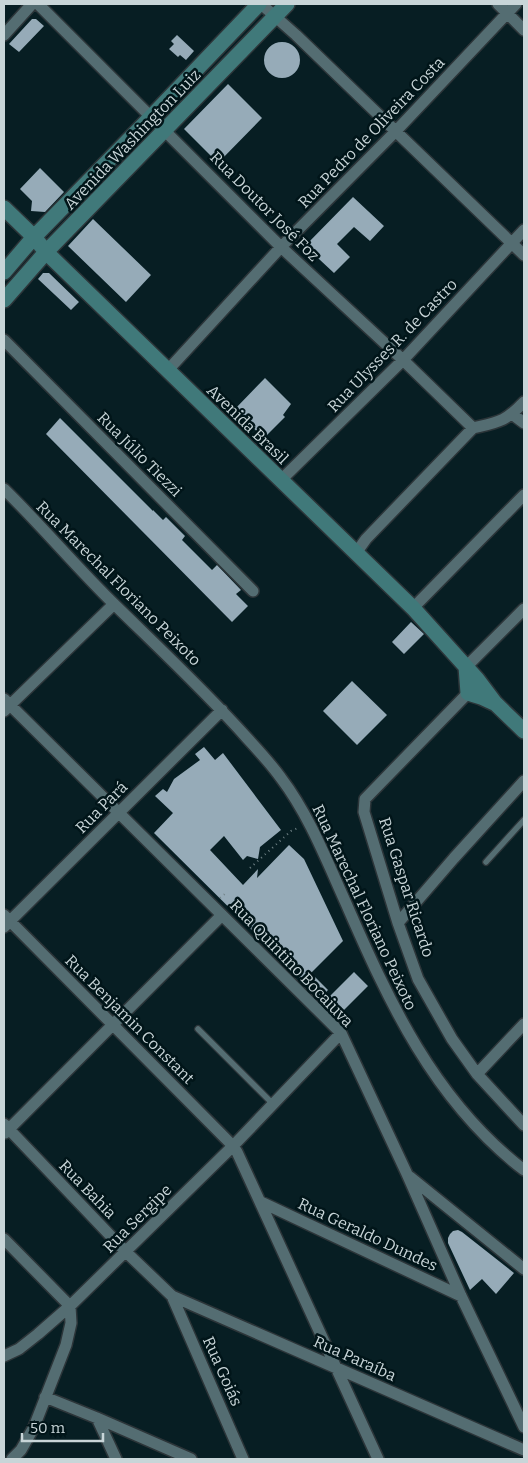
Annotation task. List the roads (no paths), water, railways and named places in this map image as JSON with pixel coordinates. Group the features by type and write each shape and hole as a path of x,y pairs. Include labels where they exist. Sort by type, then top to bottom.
{"street":[{"path":"4,34 32,4"},
{"name":"Rua Doutor José Foz","path":"38,4 281,247 473,428"},
{"path":"260,4 276,16 524,255"},
{"name":"Avenida Washington Luiz","path":"4,272 34,237 260,4"},
{"name":"Avenida Washington Luiz","path":"4,300 46,252 287,4"},
{"path":"498,4 524,30"},
{"name":"Rua Pedro de Oliveira Costa","path":"168,370 281,247 396,131 516,4"},
{"name":"Avenida Brasil","path":"4,208 34,237 46,252 413,608 477,679 495,703"},
{"name":"Rua Ulysses R. de Castro","path":"281,480 403,360 524,230"},
{"name":"Rua Júlio Tiezzi","path":"4,340 253,591"},
{"path":"356,552 366,539 473,428 498,423 512,414 524,402"},
{"path":"512,414 524,423"},
{"path":"413,608 524,495"},
{"name":"Rua Marechal Floriano Peixoto","path":"6,497 222,710 282,778 309,823 374,968 417,1049 440,1082 474,1124 524,1170"},
{"path":"6,705 114,604"},
{"path":"524,609 466,667 468,693 495,703 524,731"},
{"name":"Rua Gaspar Ricardo","path":"468,693 365,799 364,812 398,923 418,979 452,1039 477,1074 524,1124"},
{"name":"Rua Quintino Bocaiuva","path":"6,705 118,812 341,1033 407,1174 524,1269"},
{"name":"Rua Pará","path":"6,921 222,710"},
{"path":"398,923 524,781"},
{"path":"5,1129 222,915"},
{"name":"Rua Benjamin Constant","path":"6,921 113,1024 233,1146 261,1202 378,1459"},
{"path":"477,1074 524,1024"},
{"name":"Rua Sergipe","path":"4,1356 25,1344 70,1306 233,1146 341,1033"},
{"name":"Rua Bahia","path":"5,1129 172,1296"},
{"path":"407,1174 461,1296 524,1427"},
{"name":"Rua Geraldo Dundes","path":"261,1202 461,1296"},
{"path":"433,1232 434,1218 444,1205"},
{"path":"4,1239 70,1306 71,1323 66,1345 34,1428 21,1450 12,1459"},
{"name":"Rua Paraíba","path":"172,1296 524,1450"},
{"name":"Rua Goiás","path":"172,1296 243,1459"},
{"path":"45,1398 97,1418 191,1459"},
{"path":"97,1418 116,1459"}],"lane":[{"path":"486,862 524,820"},
{"path":"198,1029 273,1104"}]}
